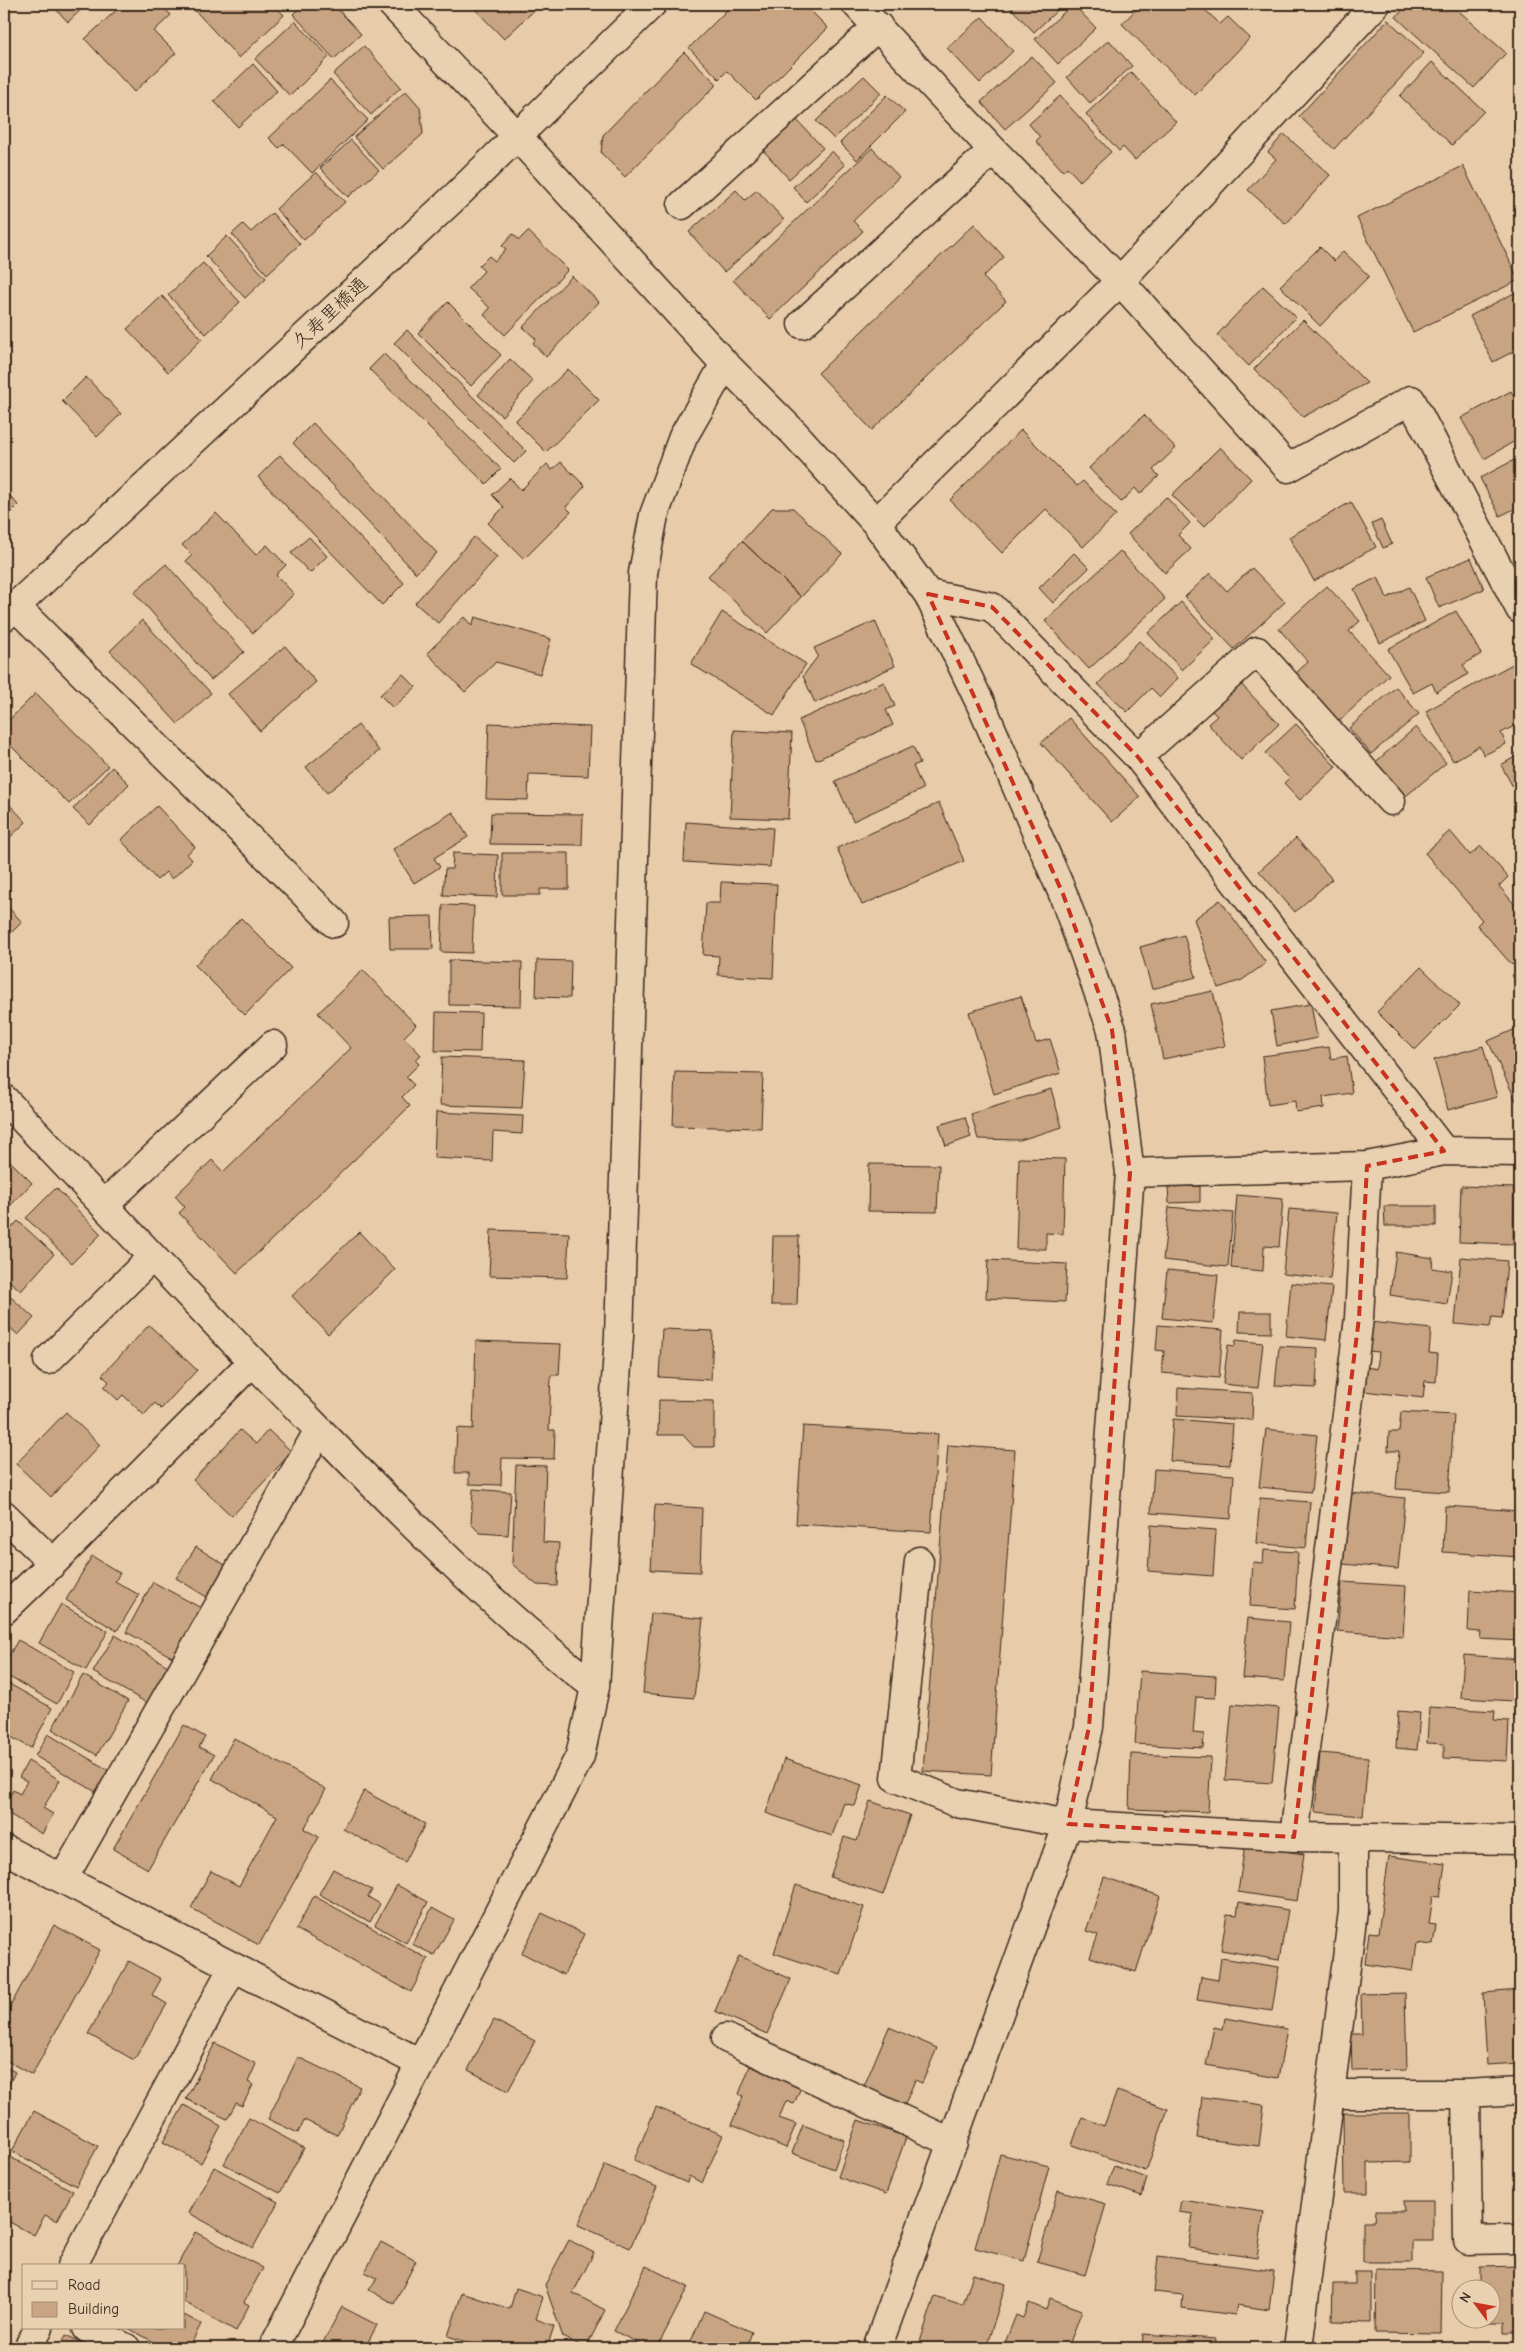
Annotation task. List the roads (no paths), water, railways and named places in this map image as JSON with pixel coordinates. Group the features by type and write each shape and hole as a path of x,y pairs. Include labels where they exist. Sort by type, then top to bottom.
{"street":[{"path":"392,4 517,136 725,364 795,434 876,523 928,594 982,709 1063,894 1112,1030 1130,1173 1089,1727 1068,1824 877,2348"},
{"path":"856,4 993,150 1120,281 1288,468 1411,400 1513,579 1520,609"},
{"path":"876,523 1120,281 1376,4"},
{"name":"久寿里橋通","path":"10,611 457,195 645,6"},
{"path":"682,205 878,26"},
{"path":"802,324 993,150"},
{"path":"273,2348 420,2063 552,1815 580,1756 595,1687 619,1336 643,573 654,515 683,437 725,364"},
{"path":"928,594 992,607 1138,757 1444,1151"},
{"path":"10,611 334,923"},
{"path":"1138,757 1257,651 1390,801"},
{"path":"104,1205 273,1045"},
{"path":"4,1099 252,1362 426,1537 524,1628 595,1687"},
{"path":"1130,1173 1367,1166 1444,1151 1520,1152"},
{"path":"1294,1838 1359,1318 1367,1166"},
{"path":"48,1360 152,1257"},
{"path":"4,1610 252,1362"},
{"path":"63,1879 319,1430"},
{"path":"4,1515 53,1563"},
{"path":"919,1561 896,1778 957,1803 1068,1824 1294,1838 1520,1840"},
{"path":"1298,2348 1353,1911 1353,1838"},
{"path":"4,1849 420,2063"},
{"path":"73,2264 233,1967"},
{"path":"726,2038 953,2143"},
{"path":"1330,2094 1466,2094 1520,2091"},
{"path":"1466,2094 1468,2240 1520,2239"},
{"path":"28,2348 38,2330"},
{"path":"91,2330 126,2348"}]}
